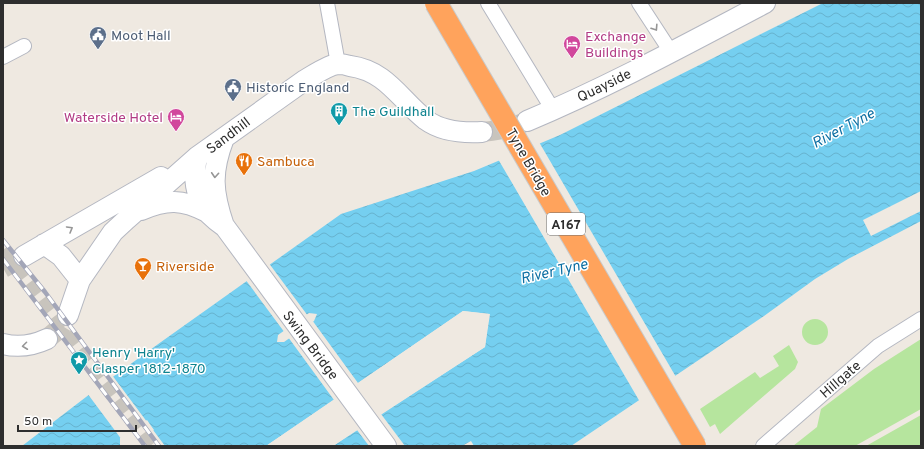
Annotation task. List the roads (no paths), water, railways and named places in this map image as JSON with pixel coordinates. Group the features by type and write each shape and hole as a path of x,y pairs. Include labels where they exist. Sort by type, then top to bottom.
{"highway":[{"name":"Tyne Bridge","path":"436,3 696,446"}],"main road":[{"name":"Quayside","path":"527,121 553,110 671,52 765,3"},
{"path":"338,64 359,67 375,73 391,86 427,121 459,132 482,132"},
{"name":"Sandhill","path":"127,218 181,173 197,157 259,111 305,80 338,64"},
{"path":"224,138 216,161 214,183 215,198 225,227"},
{"path":"197,157 195,172 196,187 202,204 207,212"},
{"path":"24,256 197,157"},
{"path":"68,315 80,280 113,232 127,218 150,206 162,202 174,202 195,206 207,212 225,227"},
{"name":"Swing Bridge","path":"225,227 236,244 386,446"},
{"path":"44,244 61,256 80,280"},
{"path":"3,344 12,346 26,346 47,339"}],"street":[{"path":"327,3 338,64"},
{"path":"488,3 553,110"},
{"path":"639,3 671,52"},
{"path":"3,57 24,46"},
{"name":"Hillgate","path":"763,446 878,346 921,319"}],"water":[{"name":"River Tyne","path":"823,3 921,3 921,221 848,259 815,279 764,316 571,446 474,446 471,441 462,446 333,446 485,347 489,314 463,311 266,446 131,446 154,430 147,420 120,438 120,446 22,446 103,384 341,214 474,171 560,135","holes":["309,313 317,314 314,321 284,342 277,342 278,335"]}],"tunnel":[{"path":"482,132 503,129 523,123"},
{"path":"3,250 151,446"},
{"path":"3,268 24,256"},
{"path":"47,339 60,328 68,315"}],"railway":[{"path":"3,240 45,292 159,446"},
{"path":"3,259 145,446"}],"place":[{"name":"Moot Hall","path":"98,50"},
{"name":"Exchange Buildings","path":"572,59"},
{"name":"Historic England","path":"233,102"},
{"name":"The Guildhall","path":"339,126"},
{"name":"Waterside Hotel","path":"176,132"},
{"name":"Sambuca","path":"244,176"},
{"name":"Riverside","path":"143,281"},
{"name":"Henry 'Harry' Clasper 1812-1870","path":"79,375"}]}
